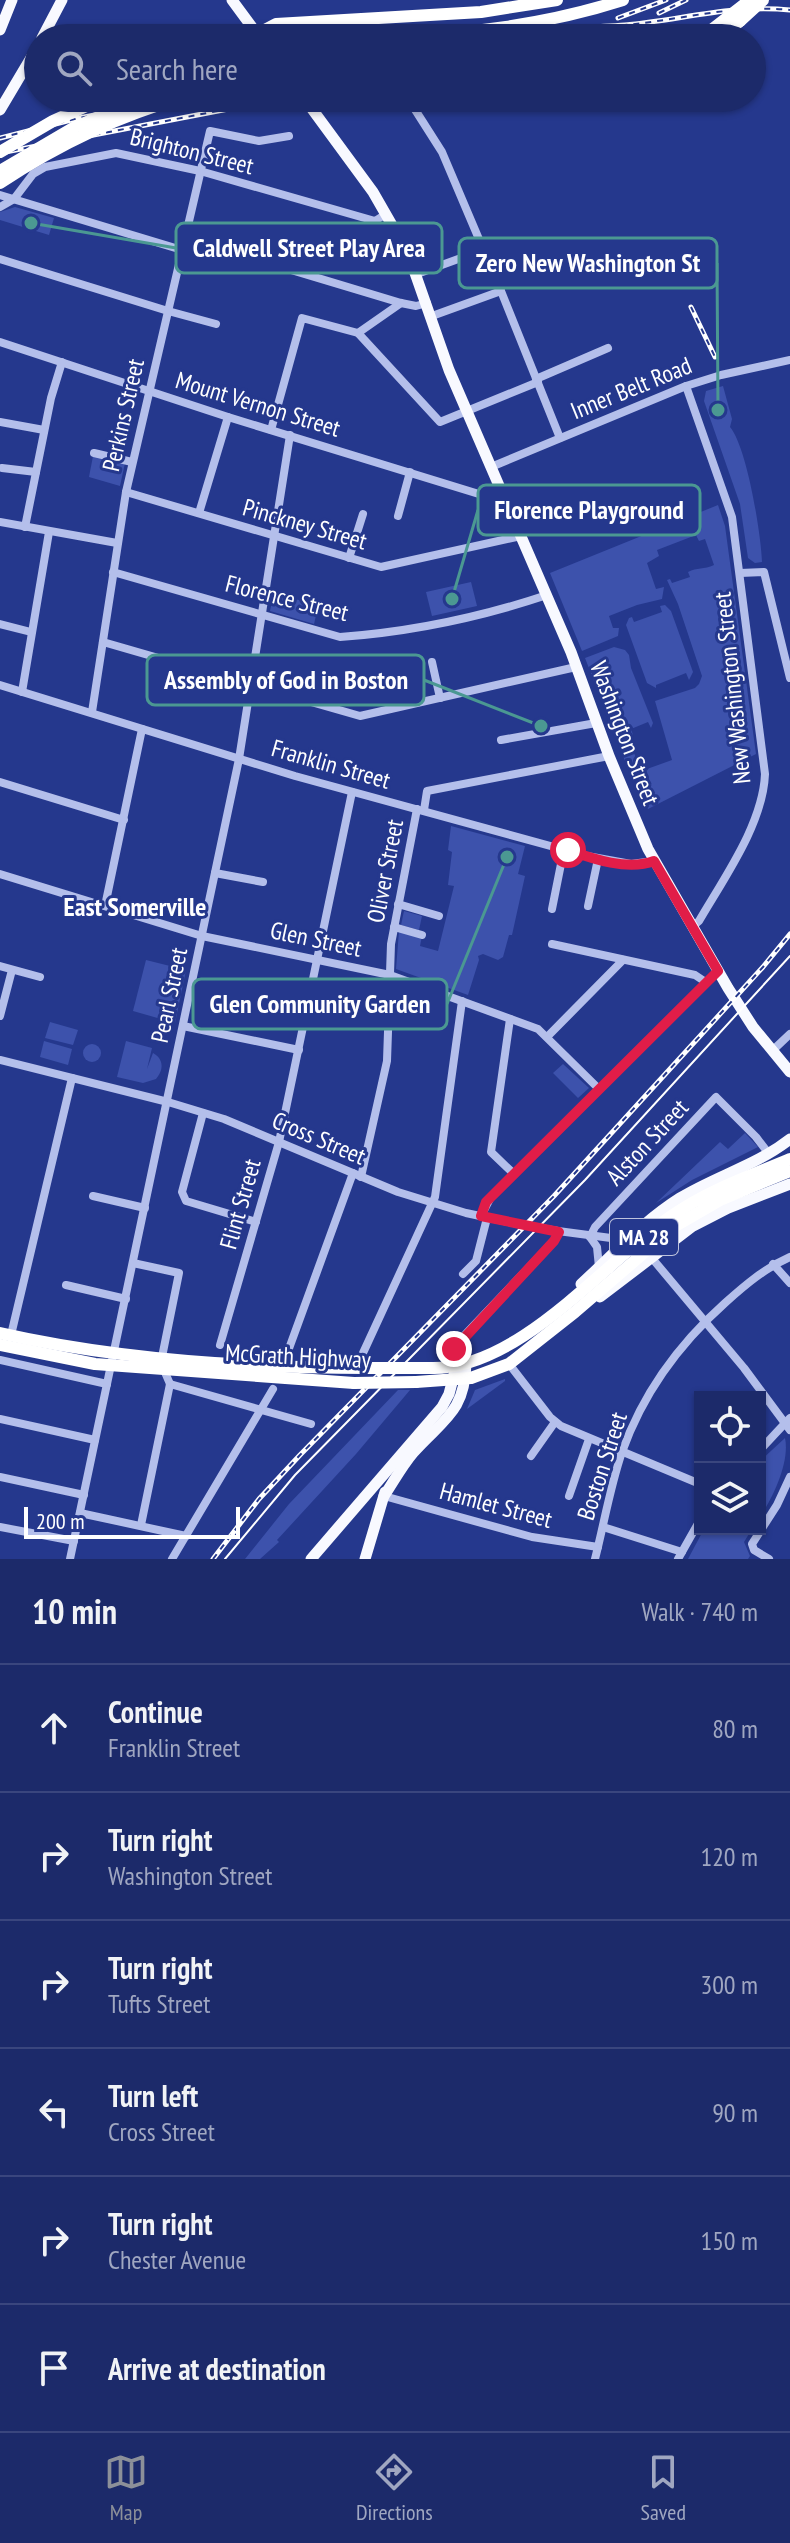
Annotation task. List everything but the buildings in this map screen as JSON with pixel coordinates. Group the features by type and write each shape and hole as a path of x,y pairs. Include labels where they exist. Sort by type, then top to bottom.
{"highway":[{"path":"283,24 481,12 557,0"},
{"path":"498,24 604,0"},
{"path":"533,24 576,15 623,0"},
{"path":"548,24 630,0"},
{"path":"719,24 750,0"},
{"path":"736,24 763,0"},
{"path":"0,152 73,112"},
{"path":"0,171 75,127 111,112"},
{"path":"0,183 80,137 138,112"},
{"name":"McGrath Highway","path":"0,1345 63,1359 163,1363 354,1383 459,1380 489,1373 509,1364 575,1312 675,1226 790,1159"},
{"name":"McGrath Highway","path":"163,1363 368,1368 450,1366 499,1350 550,1316 588,1288 673,1215 707,1194 790,1171"},
{"name":"McGrath Highway","path":"6,1334 113,1359"}],"main road":[{"path":"0,30 12,0"},
{"path":"49,24 62,0"},
{"path":"232,0 250,24"},
{"path":"0,110 24,70"},
{"name":"Washington Street","path":"314,112 373,192 417,274 460,396 547,595 609,756 654,861 718,971 787,1069 790,1081"},
{"name":"McGrath Highway","path":"550,1316 649,1220 689,1193 772,1152 790,1139"},
{"path":"772,1152 790,1152"},
{"name":"McGrath Highway","path":"575,1312 606,1293 701,1221 787,1184"},
{"path":"384,1496 406,1461 456,1408 459,1380 450,1366"},
{"path":"311,1559 442,1407 459,1380"},
{"path":"365,1559 390,1474 405,1448"},
{"path":"351,1514 370,1497 384,1496"}],"street":[{"path":"417,112 439,146 560,438"},
{"name":"Perkins Street","path":"92,712 132,462 210,131 259,141 289,136"},
{"name":"Brighton Street","path":"0,207 14,199 38,170 111,153 200,171 375,221 386,214"},
{"path":"0,195 182,250"},
{"path":"185,238 401,303 416,306 427,303"},
{"path":"417,274 483,250"},
{"path":"0,259 216,324"},
{"path":"432,316 501,291"},
{"path":"358,333 401,303"},
{"path":"271,430 302,318 358,333 440,422 608,348"},
{"name":"Mount Vernon Street","path":"0,342 228,417 505,502"},
{"path":"25,527 44,430 62,362"},
{"name":"Inner Belt Road","path":"491,467 686,386 712,377 789,363"},
{"name":"New Washington Street","path":"686,386 729,505 764,754 765,784 751,827 699,921 692,927"},
{"path":"199,513 228,417"},
{"path":"0,422 44,430"},
{"name":"Pearl Street","path":"70,1559 239,759 290,435"},
{"path":"94,453 132,462"},
{"path":"2,468 36,472"},
{"path":"398,516 410,472"},
{"name":"Pinckney Street","path":"126,492 381,567 521,536"},
{"path":"349,558 363,514"},
{"path":"0,522 117,543"},
{"path":"22,692 49,532"},
{"name":"Florence Street","path":"113,572 340,637 417,628 547,595"},
{"path":"740,573 764,572 790,678"},
{"path":"0,624 31,632"},
{"path":"103,642 360,716 576,667"},
{"path":"432,662 440,698"},
{"name":"Franklin Street","path":"0,685 352,792 598,859 638,864 654,861"},
{"path":"501,740 596,723"},
{"path":"105,906 142,729"},
{"path":"421,810 427,791 609,756"},
{"path":"0,782 124,820"},
{"name":"Flint Street","path":"220,1345 279,1142 352,792"},
{"name":"Oliver Street","path":"287,1354 357,1175 387,1061 394,927 421,810"},
{"path":"552,909 564,849"},
{"path":"588,906 598,859"},
{"path":"215,873 263,882"},
{"name":"Glen Street","path":"0,874 202,936 390,975 538,1029 599,1089"},
{"path":"398,904 439,916"},
{"path":"394,927 422,935"},
{"path":"552,944 695,975 704,981"},
{"path":"547,1037 623,960"},
{"path":"0,966 40,977"},
{"path":"0,1016 12,970"},
{"path":"463,1274 476,1261 486,1202 704,981 718,971"},
{"path":"363,1353 433,1203 462,1001"},
{"path":"510,1019 491,1152 514,1174"},
{"path":"183,1026 299,1050"},
{"path":"772,1051 790,1034"},
{"name":"Cross Street","path":"0,1060 203,1113 433,1203 558,1232 626,1240"},
{"path":"6,1334 72,1078"},
{"name":"Alston Street","path":"590,1237 595,1227 716,1097 772,1152"},
{"path":"203,1113 182,1192 184,1197 186,1201 256,1222"},
{"path":"93,1196 145,1208"},
{"path":"450,1366 458,1342 554,1241 558,1232"},
{"path":"590,1237 598,1250 599,1267"},
{"path":"651,1257 789,1424 766,1445"},
{"name":"Boston Street","path":"595,1559 622,1453 635,1420 658,1378 688,1337 704,1321 747,1283 773,1264 790,1257"},
{"path":"133,1263 179,1273 163,1363 170,1384 141,1525"},
{"path":"773,1264 790,1283"},
{"path":"66,1285 126,1299"},
{"path":"0,1360 107,1384"},
{"path":"509,1364 555,1422 694,1482"},
{"path":"170,1384 311,1424"},
{"path":"172,1559 273,1389"},
{"path":"0,1419 95,1440"},
{"path":"531,1456 555,1422"},
{"path":"569,1496 589,1439"},
{"path":"0,1477 84,1495"},
{"path":"769,1559 754,1550 752,1544 777,1505 790,1477"},
{"name":"Hamlet Street","path":"384,1496 532,1537 598,1547"},
{"path":"80,1513 186,1536"},
{"path":"0,1527 74,1541"},
{"path":"603,1527 680,1555 694,1530"}],"shaded area":[{"path":"15,207 54,218 49,235 0,220 0,212"},
{"path":"723,386 732,419 730,427 742,453 752,492 762,562 755,563 748,558 740,504 704,401 706,391"},
{"path":"93,456 125,463 120,486 89,477"},
{"path":"718,505 725,526 756,754 648,809 625,761 585,658 614,647 625,650 653,723 651,728 648,722 631,729 633,735 628,737 639,766 645,765 647,769 672,760 655,701 695,688 702,676 667,580 670,579 672,583 690,577 688,572 691,570 714,565 705,539 699,541 696,535 657,550 659,556 647,563 656,589 664,587 662,599 609,616 613,628 619,628 618,636 582,651 550,573"},
{"path":"471,582 477,606 432,616 426,592"},
{"path":"273,596 319,603 314,624 270,611"},
{"path":"665,605 671,611 693,672 689,680 686,673 656,685 656,688 647,683 626,625 629,618 632,617 634,622 662,612 660,606"},
{"path":"451,826 525,846 518,874 525,876 512,935 509,935 503,957 498,960 483,954 478,956 468,995 396,969 399,931 422,936 420,946 438,951 454,886 448,885"},
{"path":"404,911 422,916 419,930 401,925"},
{"path":"146,960 186,970 175,1023 133,1011"},
{"path":"50,1022 78,1030 73,1045 45,1038"},
{"path":"44,1041 72,1049 68,1065 40,1057"},
{"path":"126,1041 152,1048 147,1069 153,1053 162,1065 156,1079 143,1083 117,1077"},
{"path":"92,1044 101,1053 92,1062 83,1053"},
{"path":"563,1064 589,1088 578,1098 553,1073"},
{"path":"745,1133 758,1147 692,1180 656,1203 720,1142 728,1149"},
{"path":"505,1381 467,1409 475,1390"},
{"path":"398,1390 410,1390 277,1540 279,1542 260,1559 245,1559 289,1504"},
{"path":"785,1438 783,1468 766,1506 766,1463 766,1455"},
{"path":"701,1535 748,1535 744,1542 750,1556 748,1559 688,1559"}],"tram line":[{"path":"225,1559 295,1475 585,1180 790,956"}],"railway":[{"path":"618,18 666,0"},
{"path":"659,13 686,0"},
{"path":"632,24 748,9 790,10"},
{"path":"0,138 110,112"},
{"path":"0,153 212,112"},
{"path":"691,307 715,357"},
{"path":"213,1559 259,1499 554,1196 790,934"}],"place":[{"name":"Caldwell Street Play Area","path":"31,223"},
{"name":"Zero New Washington St","path":"718,410"},
{"name":"Florence Playground","path":"452,599"},
{"name":"Assembly of God in Boston","path":"541,726"},
{"name":"Glen Community Garden","path":"507,857"}],"district":[{"name":"East Somerville","path":"135,906"}],"route":[{"path":"454,1349 559,1232 481,1216 486,1202 704,981 718,971 654,861 618,863 568,850"}]}
